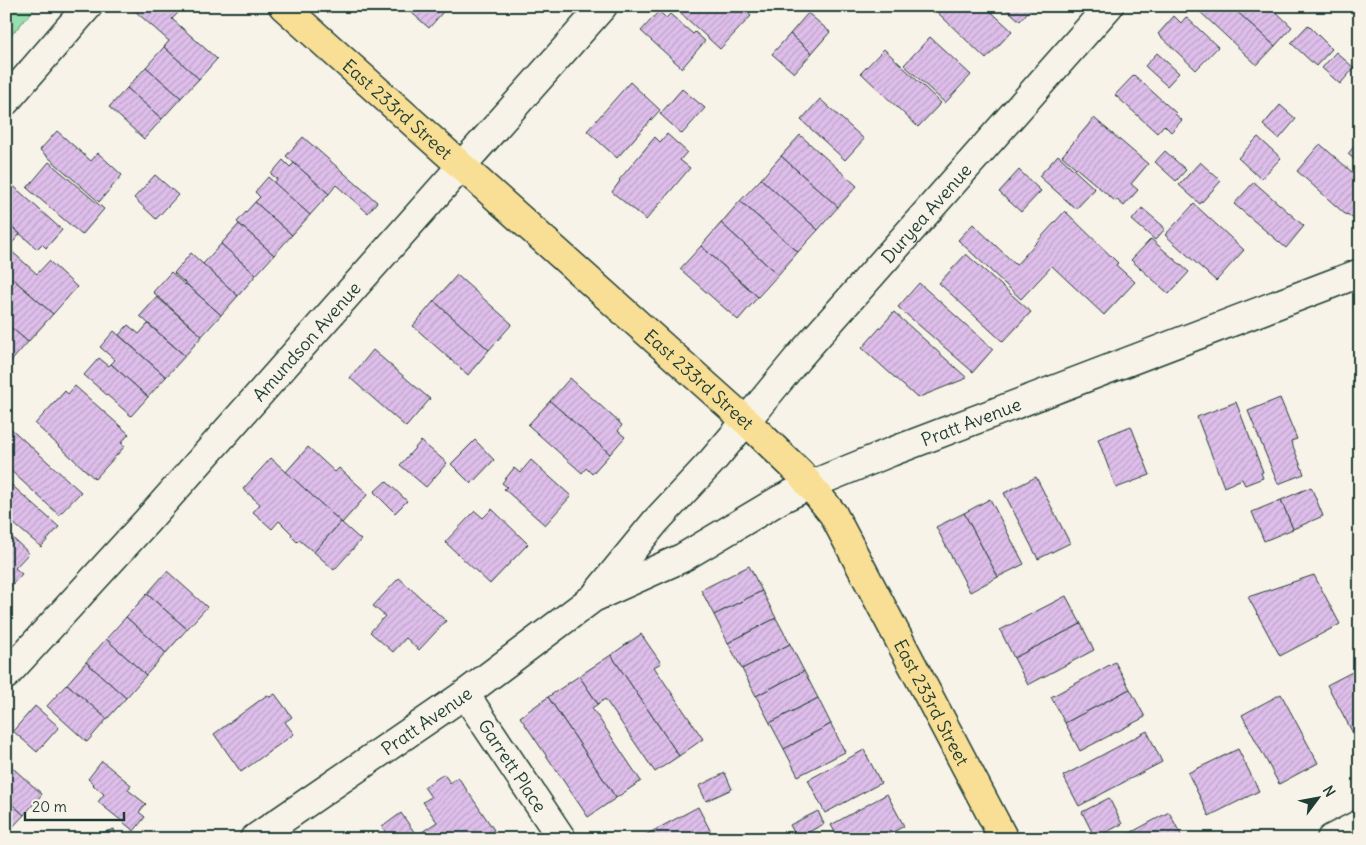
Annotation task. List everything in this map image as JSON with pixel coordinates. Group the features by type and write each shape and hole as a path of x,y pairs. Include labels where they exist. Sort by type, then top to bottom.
{"main road":[{"name":"East 233rd Street","path":"283,6 746,421 791,463 810,484 838,522 1004,839"}],"street":[{"path":"6,101 88,6"},
{"name":"Amundson Avenue","path":"6,675 147,521 603,6"},
{"name":"Duryea Avenue","path":"746,421 797,359 1108,6"},
{"name":"Pratt Avenue","path":"254,839 465,694 593,598 682,558 766,507 810,484 1360,273"},
{"name":"Pratt Avenue","path":"593,598 656,521 713,460 746,421"},
{"name":"Garrett Place","path":"465,694 562,839"},
{"path":"1331,839 1360,824"}],"green space":[{"path":"6,6 37,6 6,41"}],"building":[{"path":"139,6 170,6 178,13 172,19 217,59 199,79 164,47 169,41 135,11"},
{"path":"404,6 448,6 429,28"},
{"path":"677,6 742,6 751,16 720,49 675,8"},
{"path":"938,6 985,6 1012,31 986,59 939,14"},
{"path":"1003,6 1033,6 1020,21"},
{"path":"1201,6 1231,6 1275,46 1257,65 1198,10"},
{"path":"1231,6 1270,6 1292,27 1275,46"},
{"path":"659,11 666,18 670,14 693,34 695,32 705,41 682,68 641,31"},
{"path":"808,13 830,32 812,53 790,34"},
{"path":"1174,16 1181,23 1186,17 1218,47 1196,70 1158,34"},
{"path":"1308,25 1332,49 1316,66 1291,43"},
{"path":"790,34 812,53 794,73 772,54"},
{"path":"930,37 971,75 945,103 904,65"},
{"path":"164,47 199,79 181,98 146,67"},
{"path":"884,49 941,103 918,127 861,73"},
{"path":"1336,52 1354,68 1340,84 1322,68"},
{"path":"1157,53 1179,73 1167,86 1145,66"},
{"path":"146,67 181,98 162,119 127,88"},
{"path":"1134,75 1182,120 1171,132 1164,125 1157,133 1115,95"},
{"path":"630,82 660,110 617,158 587,131"},
{"path":"127,88 162,119 144,139 109,107"},
{"path":"682,89 705,108 682,134 660,114"},
{"path":"820,99 864,139 845,160 801,120"},
{"path":"1280,105 1296,119 1279,139 1263,125"},
{"path":"1094,118 1148,164 1131,184 1138,190 1124,206 1117,200 1115,201 1062,156"},
{"path":"57,131 91,161 98,153 122,175 99,202 40,150"},
{"path":"667,134 687,152 680,160 690,168 646,220 612,192 619,180 655,137 660,142"},
{"path":"800,135 857,186 838,207 781,156"},
{"path":"303,137 377,202 368,213 336,185 329,194 286,156"},
{"path":"1258,137 1281,158 1261,179 1238,158"},
{"path":"1360,139 1360,164 1348,154"},
{"path":"1320,144 1360,179 1360,217 1356,221 1346,215 1297,171"},
{"path":"1165,151 1186,170 1176,181 1155,162"},
{"path":"1058,155 1095,189 1076,209 1039,176"},
{"path":"781,156 838,207 818,230 761,179"},
{"path":"283,160 290,167 294,163 329,194 310,215 274,183 277,179 271,174"},
{"path":"49,162 104,209 82,235 27,188"},
{"path":"1200,162 1221,181 1200,204 1179,185"},
{"path":"1019,170 1041,191 1021,212 999,192"},
{"path":"155,175 178,195 156,219 134,198"},
{"path":"268,177 310,215 292,235 255,202 260,197 255,192"},
{"path":"761,179 818,230 798,252 740,201"},
{"path":"8,181 62,230 46,248 42,244 37,249 6,221 6,184"},
{"path":"1254,182 1304,226 1286,248 1234,204"},
{"path":"740,201 798,252 778,275 721,223"},
{"path":"255,202 292,235 274,255 237,222"},
{"path":"1194,204 1244,250 1216,281 1165,235"},
{"path":"1142,208 1165,229 1155,240 1132,220"},
{"path":"1065,211 1118,263 1116,265 1135,282 1104,315 1052,266 1021,299 958,240 973,224 1016,265"},
{"path":"6,222 20,234 8,248 37,274 49,261 77,287 53,314 6,273"},
{"path":"721,223 778,275 758,297 701,246"},
{"path":"239,224 274,255 256,275 221,244"},
{"path":"1151,239 1189,272 1169,294 1131,260"},
{"path":"221,244 256,275 238,296 203,264"},
{"path":"701,246 758,297 738,320 680,269"},
{"path":"191,253 238,296 221,315 174,273"},
{"path":"966,254 1031,312 1003,342 939,283"},
{"path":"171,272 221,315 202,336 153,292"},
{"path":"6,273 53,314 28,342 6,323 6,309 10,304 6,301"},
{"path":"457,275 512,324 489,350 434,301"},
{"path":"919,283 993,349 973,372 898,307"},
{"path":"157,297 202,336 185,356 140,316"},
{"path":"434,301 489,350 468,375 413,326"},
{"path":"894,312 967,378 917,398 862,348"},
{"path":"6,323 28,342 7,366 6,365"},
{"path":"148,324 185,356 166,377 119,335 128,325 139,334"},
{"path":"114,331 166,377 148,397 111,364 115,360 100,347"},
{"path":"373,350 430,399 406,427 350,378"},
{"path":"99,358 109,366 111,364 148,397 131,416 84,375"},
{"path":"570,378 622,425 618,431 625,437 610,454 550,401"},
{"path":"75,386 129,434 121,443 125,446 95,479 35,424 65,391 68,394"},
{"path":"1280,398 1297,439 1291,441 1304,474 1278,484 1248,411"},
{"path":"550,401 610,454 592,474 586,468 582,473 528,425"},
{"path":"1236,402 1263,472 1261,473 1263,478 1245,485 1242,479 1224,487 1197,417"},
{"path":"6,424 81,492 59,515 9,469 6,472"},
{"path":"1131,426 1150,475 1116,488 1098,439"},
{"path":"475,440 494,460 471,484 451,464"},
{"path":"421,441 447,463 426,487 400,465"},
{"path":"308,447 335,472 339,468 368,494 342,523 286,472"},
{"path":"271,458 341,522 314,552 299,540 297,542 279,521 272,529 253,512 260,504 243,489"},
{"path":"531,460 571,496 545,525 504,489 507,487 502,483 514,468 520,473"},
{"path":"1036,477 1070,543 1038,559 1004,493"},
{"path":"6,480 59,527 41,547 6,517"},
{"path":"386,481 407,501 395,513 374,492"},
{"path":"1311,487 1323,516 1293,529 1281,500"},
{"path":"990,499 1024,564 998,577 964,513"},
{"path":"1281,500 1293,529 1264,541 1252,512"},
{"path":"492,509 528,544 490,584 445,542 475,511 483,518"},
{"path":"964,513 998,577 970,592 936,527"},
{"path":"341,522 361,540 334,570 314,552"},
{"path":"6,532 29,553 15,568 22,574 6,591"},
{"path":"749,566 762,591 714,615 701,590"},
{"path":"167,571 207,607 187,629 147,594"},
{"path":"1314,575 1340,624 1280,656 1248,597"},
{"path":"399,578 446,621 419,650 406,638 393,652 370,632 385,616 373,606"},
{"path":"762,591 776,618 728,643 714,615"},
{"path":"147,594 187,629 166,653 126,617"},
{"path":"1066,596 1081,624 1014,658 1000,630"},
{"path":"126,617 166,653 146,675 106,639"},
{"path":"776,618 790,644 742,669 728,643"},
{"path":"1081,624 1094,650 1028,685 1014,658"},
{"path":"641,634 661,663 654,667 703,739 679,756 611,655"},
{"path":"106,639 146,675 126,698 86,662"},
{"path":"790,644 804,671 756,696 742,669"},
{"path":"611,655 679,756 655,772 605,699 598,704 579,676"},
{"path":"86,662 126,698 107,719 67,684"},
{"path":"1115,662 1130,689 1065,723 1051,697"},
{"path":"1360,668 1360,746 1327,685"},
{"path":"804,671 818,698 770,723 756,696"},
{"path":"579,676 598,704 592,708 641,781 616,798 548,697"},
{"path":"67,684 107,719 87,742 47,706"},
{"path":"1130,689 1145,717 1080,751 1065,723"},
{"path":"275,694 292,717 285,722 294,734 241,772 214,734 267,695 270,697"},
{"path":"1281,694 1318,763 1279,784 1242,715"},
{"path":"548,697 616,798 588,817 520,717"},
{"path":"818,698 831,724 784,749 770,723"},
{"path":"35,706 59,727 37,752 13,731"},
{"path":"831,724 845,752 798,776 784,749"},
{"path":"1147,731 1162,762 1079,806 1063,776"},
{"path":"1238,749 1259,791 1209,816 1188,773"},
{"path":"864,750 881,783 825,813 808,780"},
{"path":"102,761 131,785 128,790 146,804 139,812 145,817 134,831 98,802 104,794 88,779"},
{"path":"6,762 42,794 24,815 6,799"},
{"path":"725,773 732,789 706,801 699,786"},
{"path":"444,774 450,783 458,777 494,830 481,839 423,839 419,834 437,822 423,802 431,797 424,787"},
{"path":"887,794 904,826 881,839 839,839 831,825"},
{"path":"1109,798 1122,824 1095,838 1082,812"},
{"path":"6,799 24,815 6,834"},
{"path":"698,807 711,832 698,839 638,839"},
{"path":"818,811 824,824 797,838 790,825"},
{"path":"1169,812 1183,839 1119,839"},
{"path":"401,813 419,839 390,839 382,827"},
{"path":"114,829 117,839 83,839"}]}
